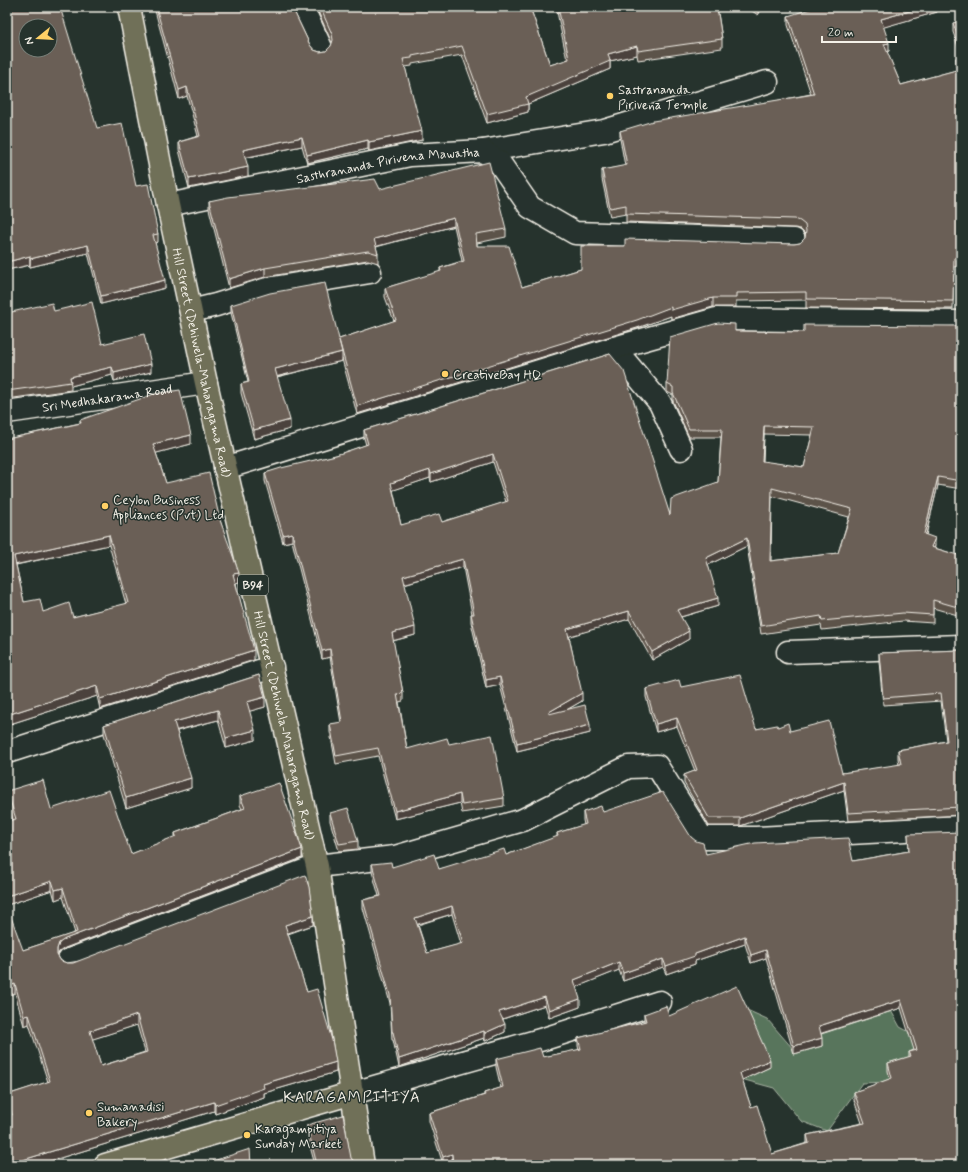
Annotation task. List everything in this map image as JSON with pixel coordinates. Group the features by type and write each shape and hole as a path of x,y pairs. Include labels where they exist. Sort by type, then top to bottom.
{"main road":[{"name":"Hill Street (Dehiwela-Maharagama Road)","path":"129,7 168,205 206,383 317,866 363,1165"},
{"path":"105,1165 353,1093"}],"street":[{"path":"302,7 321,48"},
{"path":"483,152 604,131 767,82"},
{"name":"Sasthrananda Pirivena Mawatha","path":"168,205 410,156 483,152 499,162 530,207 575,233 794,240"},
{"path":"191,311 216,305 267,288 370,272"},
{"path":"225,468 614,348 716,319 961,322"},
{"path":"614,348 660,403 681,449"},
{"name":"Sri Medhakarama Road","path":"7,412 206,383"},
{"path":"788,652 961,646"},
{"path":"7,752 272,667"},
{"path":"69,960 317,866 395,857 523,820 628,767 657,766 702,838 756,838 961,827"},
{"path":"353,1093 547,1038 660,1002"}],"green space":[{"path":"861,956 900,1027 917,1036 919,1047 888,1082 862,1083 827,1131 801,1121 774,1088 741,1079 747,1010 767,1019 794,1050"}],"building":[{"path":"7,7 60,7 97,128 122,123 136,186 148,184 158,234 153,235 165,280 101,296 88,245 30,259 30,256 7,262"},
{"path":"156,7 292,7 310,45 314,50 320,52 326,51 331,46 333,40 332,34 320,7 530,7 550,65 569,59 558,7 717,7 722,39 638,51 637,46 608,54 610,61 526,97 528,104 487,114 462,46 412,56 412,58 403,59 422,131 369,142 368,140 307,155 302,137 243,150 248,167 189,179 179,142 200,136 187,87 179,90"},
{"path":"816,7 924,7 881,19 889,43 884,44 901,85 960,69 956,58 961,56 961,257 954,258 953,301 806,299 806,292 736,293 736,298 713,298 671,310 671,307 637,320 357,406 339,340 342,352 275,369 290,420 254,430 241,384 249,382 231,305 270,293 325,283 339,339 396,320 385,288 441,271 440,268 464,261 454,218 374,239 378,254 368,251 265,268 229,279 209,201 228,197 375,179 380,189 489,162 506,229 476,234 477,246 509,246 522,287 581,269 581,246 625,246 625,239 800,243 805,238 805,225 795,219 626,214 626,205 610,208 602,170 627,165 620,131 653,121 814,94 788,16"},
{"path":"961,21 961,46 953,23"},
{"path":"92,302 102,344 144,334 151,364 114,373 112,367 70,377 71,382 7,391 7,313 52,303 54,311"},
{"path":"718,323 735,324 735,331 804,332 804,325 961,326 961,481 938,477 924,534 935,538 931,547 961,556 961,608 933,600 933,615 903,613 822,621 821,616 761,626 747,538 706,558 718,598 677,610 689,631 652,652 629,611 567,629 582,693 549,712 549,714 585,705 590,725 517,743 500,677 486,680 471,614 474,614 463,559 403,576 415,627 392,633 403,693 397,694 407,749 447,738 449,744 492,735 504,798 462,805 460,794 395,811 378,748 336,756 330,724 342,722 330,649 322,651 292,533 283,535 265,473 336,455 368,444 364,430 610,354 624,371 670,515 671,499 718,482 722,429 689,429 673,393 673,387 667,384 670,337","holes":["764,426 814,427 804,467 762,461","493,454 508,501 442,522 439,514 401,525 391,483 430,470 431,474","772,488 852,509 838,553 770,561"]},
{"path":"180,390 191,435 153,444 166,483 209,473 220,520 239,573 233,574 254,650 100,699 97,686 7,715 7,439 81,423 80,420 154,394","holes":["109,535 128,603 73,617 69,603 43,612 40,599 24,602 14,556"]},
{"path":"961,650 961,807 848,813 844,782 740,818 709,818 684,775 697,770 677,718 656,724 646,689 679,680 681,687 740,675 756,729 777,725 778,727 788,723 790,731 829,721 842,773 901,764 898,750 947,741 941,693 883,698 879,653"},
{"path":"259,675 265,697 247,702 255,730 226,738 218,710 174,722 191,778 126,798 104,725"},
{"path":"43,780 51,809 109,790 131,854 176,836 175,833 245,808 240,796 279,783 302,849 65,939 59,943 57,955 61,961 73,963 305,875 309,887 313,916 285,925 307,992 317,989 332,1040 336,1062 263,1084 264,1088 215,1105 214,1102 13,1163 13,1165 7,1165 7,1116 12,1115 7,1095 50,1081 29,1015 24,1016 15,984 7,987 7,906 23,950 77,932 63,888 55,890 52,881 7,896 7,821 16,819 7,791","holes":["137,1015 147,1052 101,1066 90,1031"]},
{"path":"663,792 691,837 696,841 703,843 706,854 755,843 848,838 853,861 909,851 908,834 961,832 961,1165 453,1165 452,1154 443,1157 429,1113 485,1095 484,1093 503,1087 496,1059 540,1048 543,1057 581,1049 578,1038 646,1021 644,1014 666,1006 669,1016 737,986 770,1060 740,1073 751,1107 757,1105 772,1154 809,1143 807,1135 865,1123 854,1092 892,1078 888,1063 911,1056 909,1052 917,1050 901,1000 819,1026 822,1038 794,1046 766,950 751,955 745,936 666,966 663,959 623,973 619,962 574,980 580,999 549,1010 545,997 499,1012 505,1024 485,1033 484,1031 399,1059 392,1032 390,995 363,900 381,896 372,864 391,862 392,867 434,854 439,869 504,849 506,855 558,836 557,833 586,824 583,812 601,806 603,812","holes":["452,906 463,943 427,953 415,918"]},
{"path":"348,808 358,841 339,844 330,813"},
{"path":"343,1115 351,1158 356,1165 317,1165 307,1125"},
{"path":"250,1149 251,1165 214,1165 213,1161"}],"place":[{"name":"Sastrananda Pirivena Temple","path":"610,96"},
{"name":"CreativeBay HQ","path":"445,374"},
{"name":"Ceylon Business Appliances (Pvt) Ltd","path":"105,506"},
{"name":"Sumanadisi Bakery","path":"89,1113"},
{"name":"Karagampitiya Sunday Market","path":"247,1135"}],"district":[{"name":"KARAGAMPITIYA","path":"352,1097"}]}
